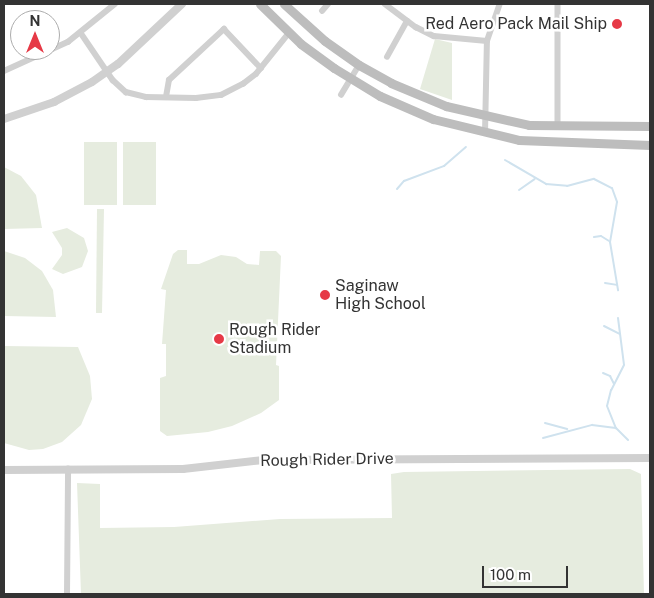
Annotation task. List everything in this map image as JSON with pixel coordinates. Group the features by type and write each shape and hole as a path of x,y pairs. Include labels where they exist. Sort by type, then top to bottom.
{"main road":[{"path":"260,4 289,33 351,79 415,112 485,133 546,142 650,145"},
{"path":"284,4 325,41 359,65 416,95 487,118 558,126 650,126"}],"street":[{"path":"4,71 43,56 81,33 115,4"},
{"path":"4,119 54,102 107,72 182,4"},
{"path":"322,11 328,4"},
{"path":"385,4 407,21 434,36 487,40"},
{"path":"485,133 487,118 487,40 500,4"},
{"path":"558,4 558,126"},
{"path":"386,57 407,21"},
{"path":"166,98 169,80 224,29 261,68"},
{"path":"81,33 120,88 131,94 166,98 221,94 243,84 261,68 289,33"},
{"path":"341,95 359,65"},
{"name":"Rough Rider Drive","path":"4,470 194,469 263,460 650,458"},
{"path":"68,469 68,594"}],"shaded area":[{"path":"435,39 452,43 452,100 420,89"},
{"path":"84,142 117,142 117,205 84,205"},
{"path":"123,142 156,142 156,205 123,205"},
{"path":"4,167 21,176 36,195 42,228 4,229"},
{"path":"97,209 104,209 102,313 96,313"},
{"path":"67,228 84,238 88,251 82,267 63,274 52,269 62,255 62,248 52,232"},
{"name":"Rough Rider Stadium","path":"178,250 187,250 187,264 199,264 221,255 236,257 247,264 259,265 260,251 276,251 281,256 276,365 279,366 279,400 261,413 232,426 208,432 167,436 160,431 160,378 166,376 166,344 162,344 166,290 161,289 173,254"},
{"path":"4,251 25,258 42,271 53,290 56,317 4,316"},
{"path":"4,346 78,347 90,376 92,399 81,425 62,442 43,449 29,450 4,443"},
{"path":"630,469 641,474 644,594 81,594 77,483 100,484 100,528 174,527 280,519 392,518 391,474 404,472"}],"waterway":[{"path":"397,189 404,181 444,166 466,147"},
{"path":"505,160 546,184 567,186 594,179 612,188 617,202 610,242 618,290"},
{"path":"519,190 535,179"},
{"path":"594,237 601,236 609,241"},
{"path":"605,283 617,285"},
{"path":"618,318 624,365 611,390 607,406 616,428 628,440"},
{"path":"604,326 620,334"},
{"path":"603,373 610,376 614,384"},
{"path":"545,423 567,429"},
{"path":"543,438 592,425 616,428"}],"place":[{"name":"Red Aero Pack Mail Ship","path":"617,24"},
{"name":"Saginaw High School","path":"325,295"},
{"name":"Rough Rider Stadium","path":"219,339"}]}
